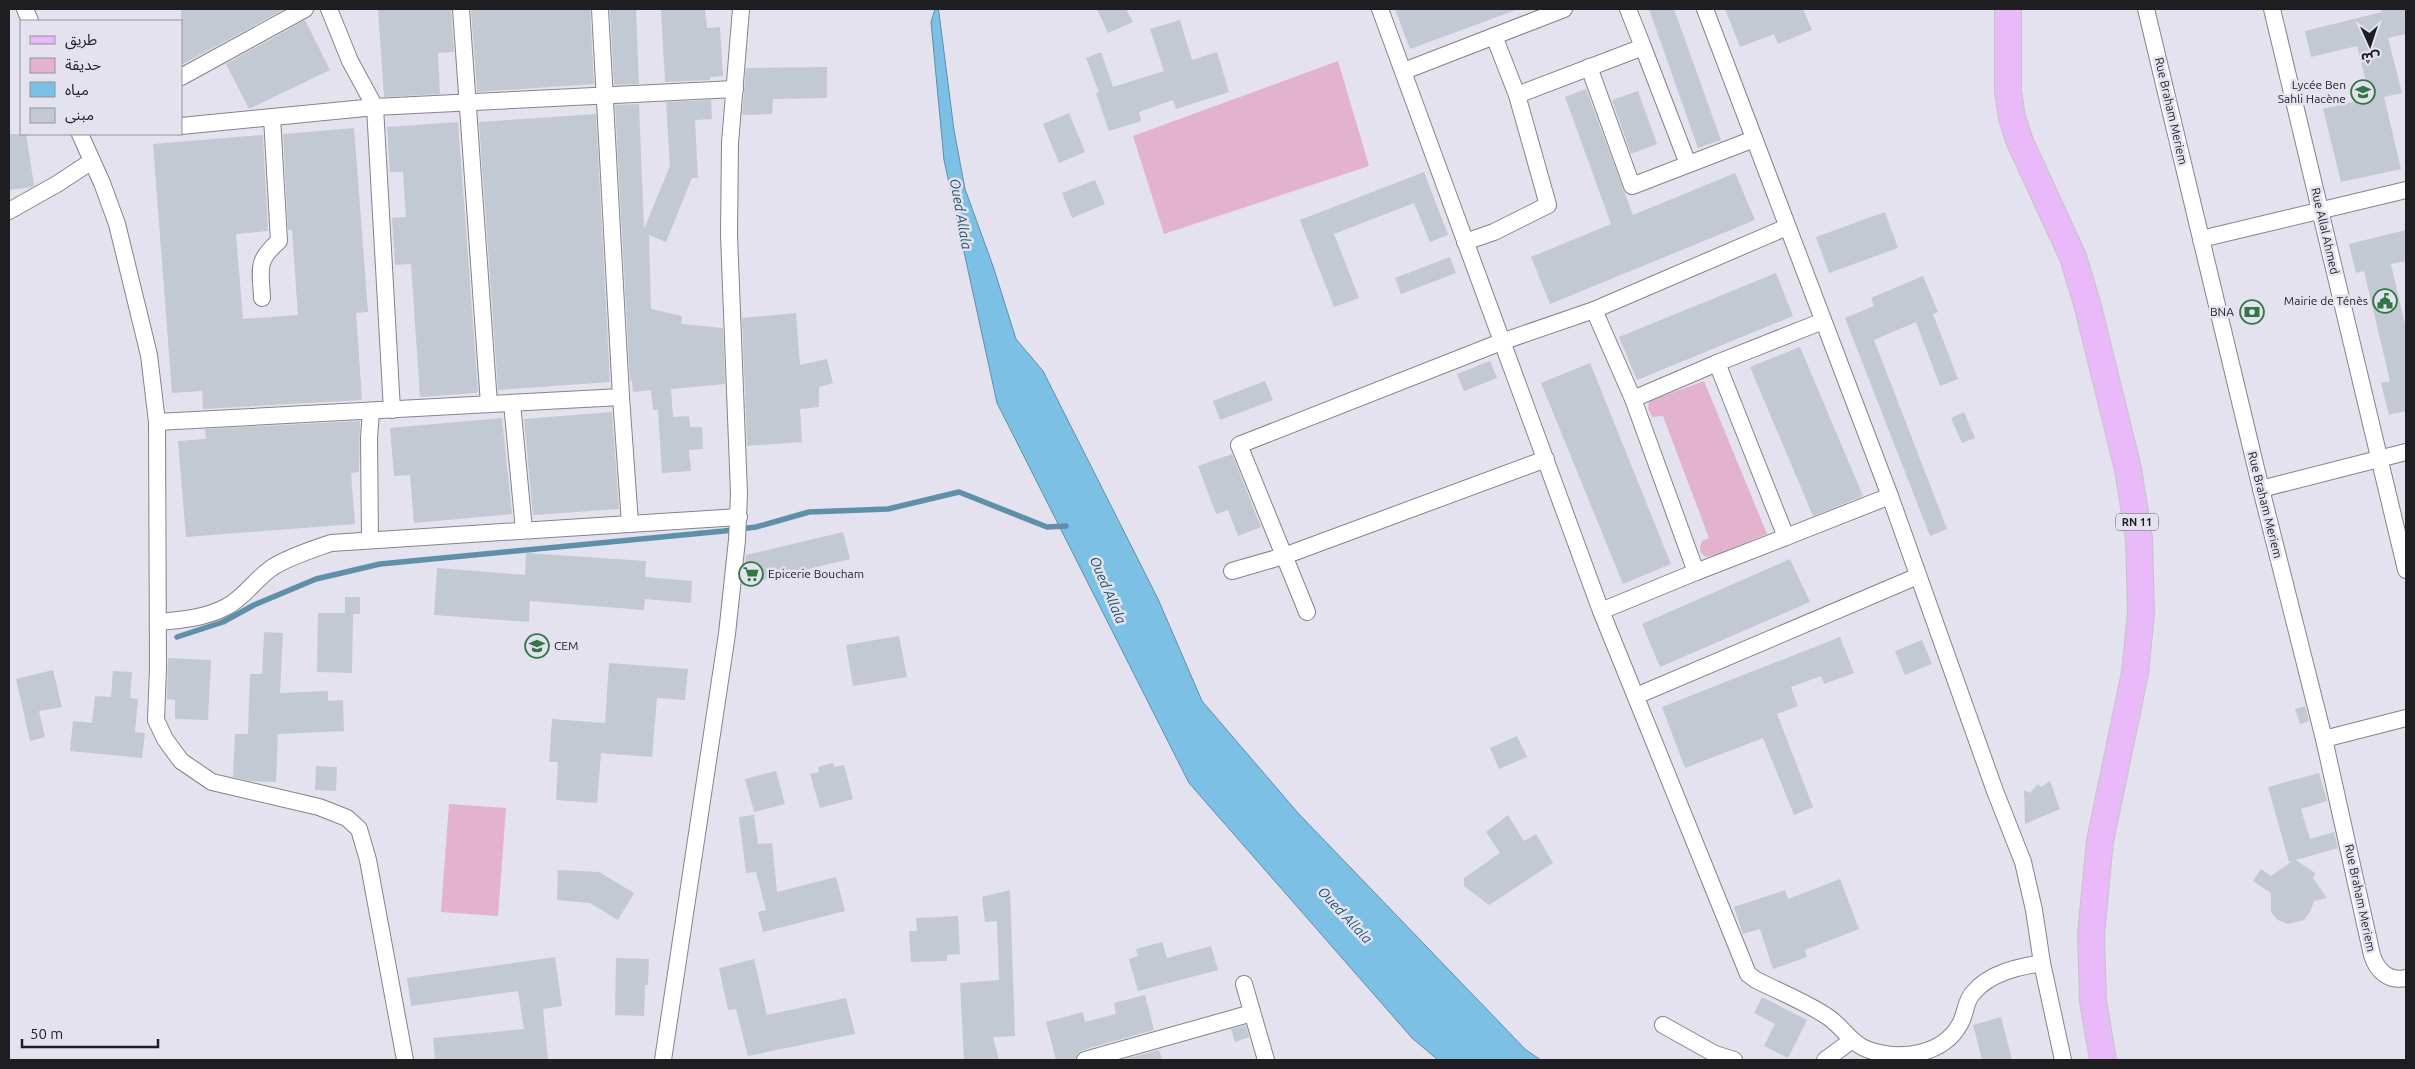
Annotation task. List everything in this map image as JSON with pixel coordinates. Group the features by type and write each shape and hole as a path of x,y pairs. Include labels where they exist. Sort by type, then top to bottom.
{"main road":[{"name":"RN 11","path":"2008,9 2008,91 2014,123 2032,170 2072,257 2088,307 2128,469 2139,538 2141,613 2135,673 2100,841 2092,914 2090,969 2102,1057"}],"street":[{"path":"182,76 305,9"},
{"path":"329,9 350,61 375,107 392,410"},
{"path":"461,9 489,404"},
{"path":"600,9 606,96 620,397 630,523"},
{"path":"663,1060 727,634 737,540 738,519 729,235 730,143 741,9"},
{"path":"1380,9 1601,611 1748,974 1827,1017 1852,1041 1869,1050 1909,1055 1941,1046 1953,1036 1966,1011 1967,1001 1982,984 1996,976 2023,966 2042,963"},
{"path":"1404,71 1564,9"},
{"path":"1628,9 1688,164"},
{"path":"1705,9 1890,496 1995,792 2023,862 2063,1060"},
{"name":"Rue Braham Meriem","path":"2146,9 2261,489 2324,739 2374,963 2385,975 2392,978 2406,978"},
{"name":"Rue Allal Ahmed","path":"2272,9 2406,570"},
{"path":"1465,242 1494,232 1548,205 1517,96 1494,36"},
{"path":"1517,96 1643,47"},
{"path":"1589,67 1632,186 1754,139"},
{"path":"182,126 375,107 735,89"},
{"path":"262,298 260,262 266,252 279,241 272,117"},
{"path":"80,135 117,224 149,355 157,422 158,622 156,720 164,739 181,761 212,782 319,807 347,818 359,829 368,860 405,1060"},
{"path":"9,211 57,184 92,161"},
{"path":"2201,239 2406,190"},
{"path":"1307,612 1239,446 1501,342 1594,310 1788,227"},
{"path":"1594,310 1633,399 1696,572"},
{"path":"1633,399 1822,321"},
{"path":"1717,363 1786,538"},
{"path":"157,422 620,397"},
{"path":"512,403 524,530"},
{"path":"370,539 369,438 371,411"},
{"path":"2261,489 2406,452"},
{"path":"1232,571 1284,556 1546,459"},
{"path":"1601,611 1890,496"},
{"path":"158,622 203,616 226,607 236,601 272,567 298,554 331,543 630,523 738,519"},
{"path":"1636,696 1918,576"},
{"path":"2324,739 2406,718"},
{"path":"1244,984 1266,1060"},
{"path":"1085,1060 1252,1013"},
{"path":"1663,1025 1714,1054 1734,1060"},
{"path":"1825,1060 1852,1041"}],"green space":[{"path":"1338,61 1369,166 1164,234 1133,136"},
{"path":"1704,381 1767,534 1716,555 1706,557 1701,553 1700,547 1702,541 1709,538 1663,416 1652,417 1648,408 1649,402 1655,399"},
{"path":"449,804 506,808 498,916 441,912"}],"water":[{"name":"Oued Allala","path":"935,9 938,9 939,13 954,130 965,189 993,266 1016,339 1043,371 1158,599 1202,701 1298,813 1526,1050 1541,1060 1438,1060 1412,1038 1189,783 997,403 944,160 931,22"}],"building":[{"path":"181,9 285,9 182,64"},
{"path":"378,9 451,9 454,52 438,53 440,94 384,97"},
{"path":"471,9 590,9 594,84 477,92"},
{"path":"610,9 636,9 639,84 614,85"},
{"path":"661,9 705,9 707,28 720,27 723,76 710,77 710,80 665,82"},
{"path":"1097,9 1126,9 1133,22 1108,33"},
{"path":"1395,9 1515,9 1516,10 1410,49"},
{"path":"1649,9 1674,9 1721,140 1698,148"},
{"path":"1725,9 1803,9 1812,30 1778,44 1774,34 1740,47"},
{"name":"Lycée Ben Sahli Hacène","path":"2381,9 2405,9 2406,15 2406,34 2388,38 2402,93 2384,97 2401,169 2341,182 2323,109 2370,98 2357,46 2311,57 2305,31 2382,12"},
{"path":"305,20 330,70 249,109 226,64"},
{"path":"1180,20 1192,60 1217,52 1229,92 1176,109 1173,100 1139,112 1141,121 1109,131 1096,93 1099,92 1086,58 1101,52 1113,87 1164,71 1150,29"},
{"path":"827,67 827,98 773,99 772,114 742,115 746,68"},
{"path":"1586,89 1633,215 1735,173 1755,220 1550,304 1531,257 1611,224 1565,97"},
{"path":"1638,91 1657,144 1631,154 1612,100"},
{"path":"711,100 712,119 695,120 698,178 692,178 666,242 649,235 651,309 682,316 681,324 723,328 725,384 671,389 673,417 689,416 690,427 702,427 703,449 689,450 691,471 662,473 658,410 653,410 651,390 633,392 632,381 630,381 615,105 639,104 644,229 670,166 666,102"},
{"path":"1069,113 1085,152 1059,163 1043,124"},
{"path":"596,114 610,382 498,390 479,122"},
{"path":"458,122 478,391 476,393 420,397 411,264 395,265 392,218 406,217 403,172 390,172 387,127"},
{"path":"354,128 368,312 356,313 362,400 203,409 202,391 172,393 153,144 263,135 268,231 236,234 243,319 298,315 292,230 288,230 283,134"},
{"path":"9,134 26,135 34,185 32,187 9,190"},
{"path":"1424,172 1448,235 1430,242 1414,203 1334,234 1359,298 1334,307 1300,220"},
{"path":"1095,180 1105,204 1072,218 1062,193"},
{"path":"1885,212 1898,248 1829,273 1816,237"},
{"name":"Mairie de Ténès","path":"2406,230 2406,261 2391,264 2406,329 2406,411 2389,415 2381,383 2390,381 2364,271 2356,273 2349,244"},
{"path":"1450,257 1456,273 1401,294 1395,278"},
{"path":"1776,273 1793,316 1637,380 1619,337"},
{"path":"1923,276 1938,312 1933,314 1958,379 1940,386 1916,322 1874,340 1947,529 1930,536 1845,318 1874,306 1871,298"},
{"path":"796,313 800,365 827,359 833,383 819,387 819,407 800,409 802,442 747,446 742,318"},
{"path":"1800,347 1863,496 1813,516 1750,367"},
{"path":"1490,361 1497,378 1464,391 1457,374"},
{"path":"1590,363 1671,564 1623,584 1541,383"},
{"path":"1265,381 1273,400 1220,420 1213,401"},
{"path":"612,412 619,509 533,515 524,419"},
{"path":"1964,412 1975,438 1962,443 1951,418"},
{"path":"502,418 512,514 414,523 410,475 394,476 390,428"},
{"path":"360,421 359,472 351,473 355,524 186,537 178,441 206,439 205,429"},
{"path":"1232,454 1261,527 1238,536 1228,510 1216,514 1198,466"},
{"path":"843,532 850,559 742,585 746,555"},
{"path":"526,553 646,561 645,577 692,581 691,603 645,599 644,610 530,601 529,622 434,615 437,568 525,575"},
{"path":"1790,559 1810,602 1660,667 1642,624"},
{"path":"345,597 360,597 360,614 353,614 352,673 317,672 318,613 345,613"},
{"path":"264,632 283,633 280,693 328,691 328,701 343,700 344,731 278,734 276,782 250,781 233,777 235,734 248,734 250,674 262,674"},
{"path":"899,636 907,677 853,686 846,645"},
{"path":"1840,637 1854,673 1824,684 1821,676 1791,687 1798,706 1777,714 1813,807 1794,815 1763,738 1685,768 1662,707"},
{"path":"1922,640 1932,664 1905,675 1895,651"},
{"path":"168,658 211,660 208,720 175,719 175,700 167,699"},
{"path":"609,663 688,669 685,700 657,698 652,757 601,753 597,803 556,800 558,762 549,762 552,719 605,723"},
{"path":"53,670 62,707 39,711 45,737 30,741 16,679"},
{"path":"113,671 132,672 130,698 138,699 135,732 145,733 142,758 70,751 73,721 92,723 95,696 111,697"},
{"path":"2305,706 2309,721 2300,724 2295,709"},
{"path":"1517,736 1527,757 1499,769 1490,748"},
{"path":"833,763 834,767 844,765 853,799 820,808 810,774 819,772 818,767"},
{"path":"316,766 337,767 336,791 315,790"},
{"path":"776,771 785,804 754,812 745,779"},
{"path":"2319,773 2327,801 2301,809 2310,839 2334,832 2338,848 2296,860 2315,873 2313,878 2327,898 2314,901 2310,912 2304,920 2288,924 2278,920 2271,912 2271,893 2253,881 2261,869 2271,876 2294,860 2289,862 2268,787"},
{"path":"2050,781 2060,809 2025,824 2024,790 2030,793 2038,784 2041,787"},
{"path":"754,815 758,844 772,843 777,892 836,877 845,911 763,932 758,912 766,910 756,872 746,873 739,817"},
{"path":"1508,815 1524,841 1536,834 1553,863 1489,905 1464,886 1464,878 1500,853 1486,832"},
{"path":"558,870 599,872 634,893 618,920 590,903 557,900"},
{"path":"1840,879 1859,929 1805,950 1807,957 1773,969 1760,929 1743,934 1734,907 1785,890 1788,899"},
{"path":"1010,890 1015,1036 993,1037 999,1060 964,1060 960,983 999,980 997,921 985,922 982,897"},
{"path":"958,916 960,954 947,955 947,961 911,962 909,931 917,931 916,918"},
{"path":"1162,942 1167,958 1211,946 1218,970 1138,991 1129,959 1138,956 1136,949"},
{"path":"555,957 562,1006 543,1009 548,1060 435,1060 433,1038 524,1029 518,991 411,1006 407,978"},
{"path":"616,958 649,959 648,985 645,985 644,1016 615,1015"},
{"path":"754,959 767,1015 846,998 855,1034 748,1056 736,1009 728,1010 719,968"},
{"path":"1145,995 1154,1030 1082,1050 1078,1053 1075,1060 1056,1060 1046,1022 1083,1012 1085,1022 1116,1014 1114,1003"},
{"path":"1762,997 1807,1020 1788,1058 1764,1046 1775,1024 1754,1013"},
{"path":"2001,1017 2012,1060 1982,1060 1973,1025"},
{"path":"1246,1025 1249,1037 1235,1042 1231,1029"},
{"path":"1159,1050 1162,1060 1121,1060"}],"waterway":[{"path":"177,637 223,622 254,605 316,579 380,564 724,531 756,527 809,512 888,509 959,492 1047,527 1066,526"}],"place":[{"name":"Lycée Ben Sahli Hacène","path":"2363,92"},
{"name":"Mairie de Ténès","path":"2385,301"},
{"name":"BNA","path":"2252,312"},
{"name":"Epicerie Boucham","path":"751,574"},
{"name":"CEM","path":"537,646"}]}
